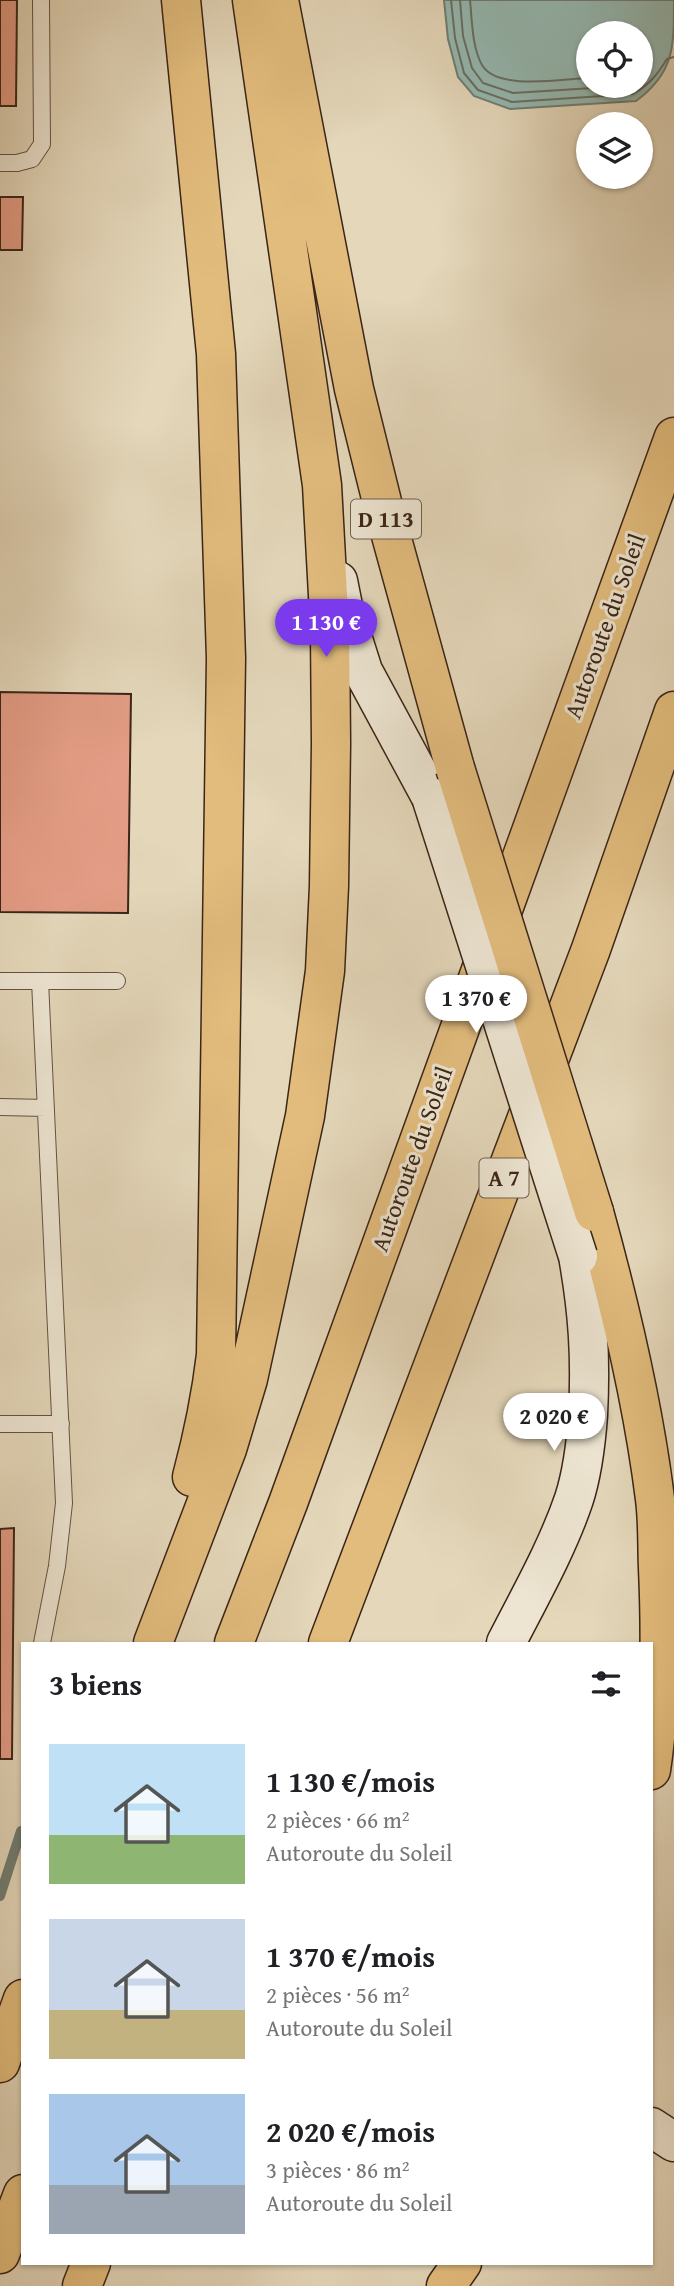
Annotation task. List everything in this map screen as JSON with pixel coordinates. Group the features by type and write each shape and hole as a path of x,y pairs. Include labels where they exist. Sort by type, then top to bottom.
{"main road":[{"path":"143,1642 204,1434 212,1397 216,1355 226,658 216,354 181,0"},
{"name":"D 113","path":"252,0 322,485"},
{"name":"D 113","path":"279,0 354,389 443,782 594,1212 634,1373 655,1502 659,1597 658,1720 653,1756"},
{"path":"306,0 330,267"},
{"name":"Autoroute du Soleil","path":"234,1642 297,1477 674,437"},
{"path":"153,1642 227,1449 248,1379 305,1116 325,971 330,886 330,632 322,485"},
{"name":"A 7","path":"328,1642 591,949 674,711"},
{"path":"0,2063 21,2005"},
{"path":"0,2253 21,2199"},
{"path":"82,2286 90,2265"},
{"path":"446,2286 461,2265"}],"street":[{"path":"322,485 344,611 363,671 443,782 578,1256 587,1307 590,1342 586,1444 581,1475 555,1545 506,1642"},
{"path":"653,2128 674,2142"}],"lane":[{"path":"0,163 17,163 32,159 42,144 41,0"},
{"path":"0,981 117,981"},
{"path":"40,981 64,1503 57,1566 42,1642"},
{"path":"0,1107 46,1108"},
{"path":"0,1424 61,1424"}],"water":[{"path":"444,0 674,0 672,46 665,69 653,86 653,21 576,21 576,98 640,98 636,101 510,109 474,96 458,77 448,39"}],"building":[{"path":"0,0 17,0 16,106 0,106"},
{"path":"0,197 23,197 22,250 0,250"},
{"path":"0,692 131,694 128,913 0,912"},
{"path":"14,1528 12,1759 0,1759 0,1529"}],"waterway":[{"path":"0,1896 21,1831"}]}
